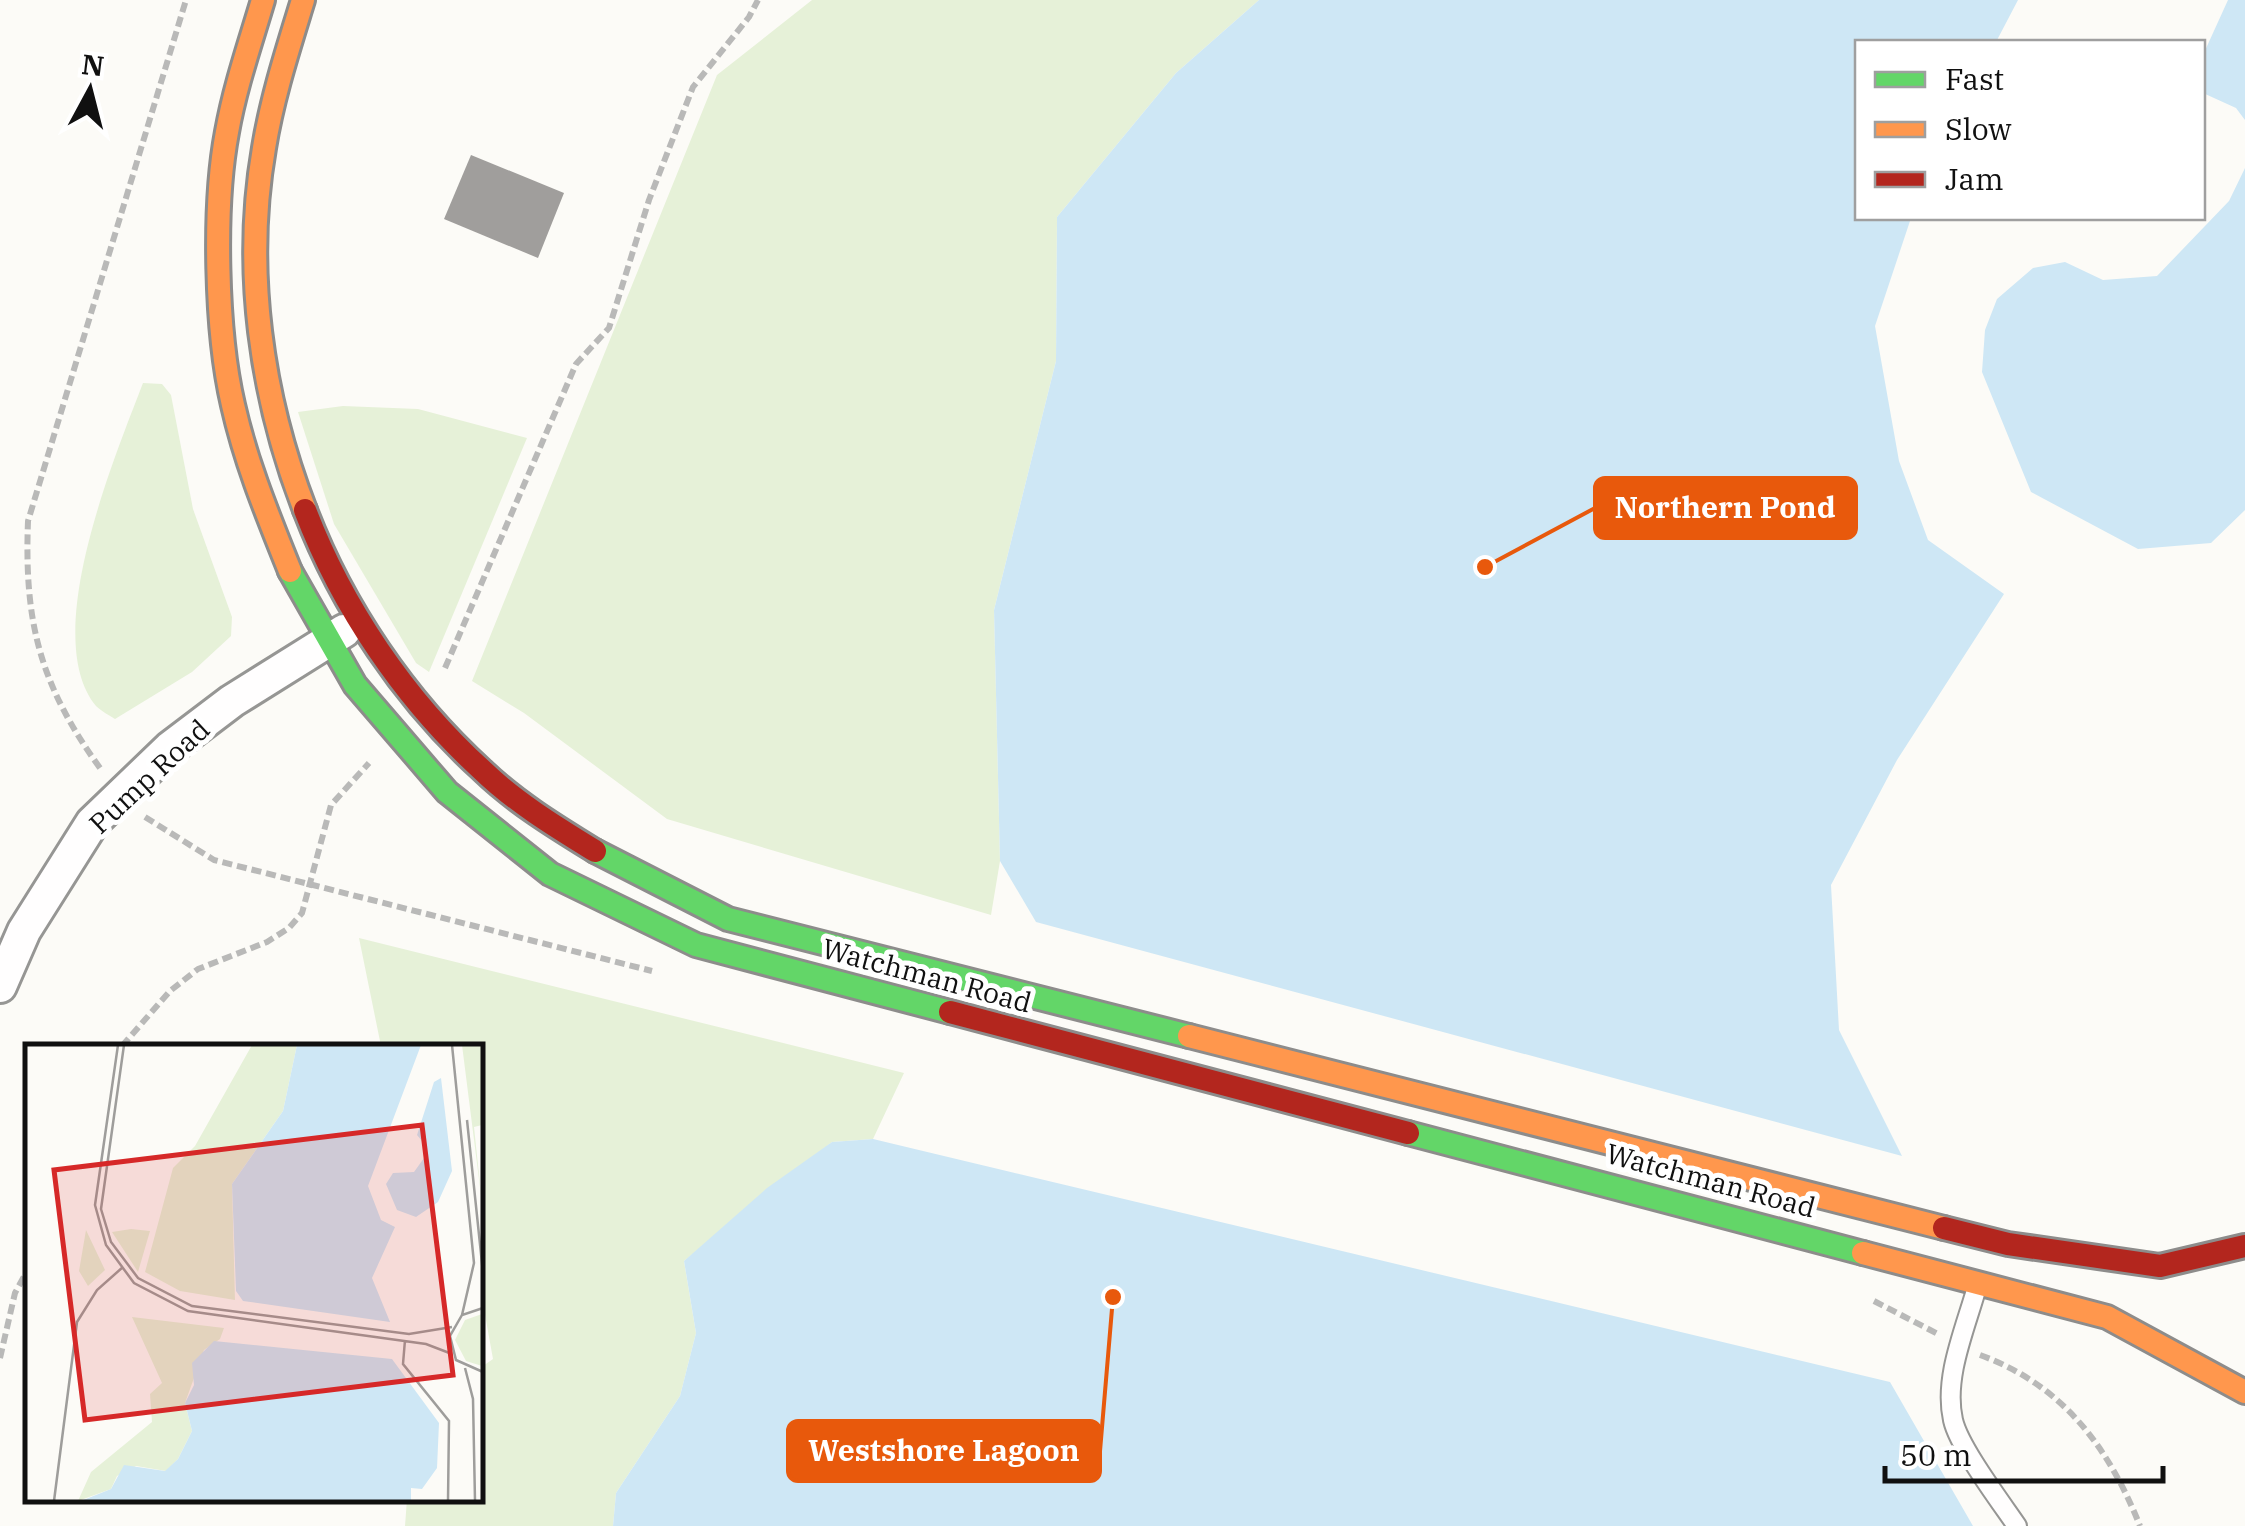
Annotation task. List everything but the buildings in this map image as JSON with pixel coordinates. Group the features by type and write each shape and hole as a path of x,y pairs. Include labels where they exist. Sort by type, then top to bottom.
{"street":[{"name":"Watchman Road","path":"263,0 226,136 220,238 227,377 256,487 297,587 355,685 447,792 550,874 696,945 1984,1260 2086,1258 2160,1266 2245,1246"},
{"name":"Watchman Road","path":"303,0 280,75 260,176 254,265 256,318 272,411 290,472 328,568 358,622 422,706 486,774 569,837 645,882 728,919 1984,1260 2107,1317 2245,1392"},
{"name":"Pump Road","path":"0,986 24,931 92,823 170,748 232,702 358,622"}],"lane":[{"path":"1984,1260 1950,1384 1953,1422 2016,1526"}],"path":[{"path":"186,0 28,521 27,592 47,678 74,733 122,797 148,820 214,860 660,974"},
{"path":"422,706 438,685 576,364 610,328 649,200 693,87 758,0"},
{"path":"124,1044 170,991 198,969 268,942 289,928 302,913 312,885 322,830 331,806 396,734"},
{"path":"0,1358 16,1293 25,1274"},
{"path":"1870,1299 1960,1348 2028,1379 2090,1432 2116,1470 2140,1526"}],"green space":[{"path":"812,0 1259,0 1176,73 1057,217 1056,361 994,610 1000,861 991,915 667,819 524,713 472,681 717,75"},
{"path":"143,383 162,384 171,395 193,509 232,617 231,636 192,672 115,719 96,706 81,675 75,636 78,593 101,499"},
{"path":"343,406 418,409 527,438 429,672 416,663 334,524 298,412"},
{"path":"359,938 904,1073 873,1139 832,1142 684,1261 696,1333 680,1396 616,1493 613,1526 405,1526 407,1501 482,1501 482,1367 493,1359 482,1298 482,1044 381,1044"}],"water":[{"path":"1259,0 2018,0 1997,40 1855,40 1855,220 1910,220 1875,326 1899,461 1928,540 2004,594 1897,760 1831,885 1839,1030 1902,1156 1036,922 1000,861 994,610 1056,361 1057,217 1176,73"},
{"path":"2228,0 2245,0 2245,120 2236,108 2205,94 2205,51"},
{"path":"2245,168 2245,510 2211,543 2138,549 2031,492 1982,372 1985,330 1997,299 2033,268 2065,262 2103,280 2157,276 2229,201"},
{"path":"873,1139 1890,1382 1973,1526 613,1526 616,1493 680,1396 696,1333 684,1261 767,1188 832,1142"}],"traffic: fast":[{"path":"290,571 355,685 447,792 550,874 696,945 950,1012"},
{"path":"595,851 728,919 1189,1036"},
{"path":"1408,1133 1863,1253"}],"traffic: slow":[{"path":"263,0 227,132 218,232 220,306 227,375 238,427 290,571"},
{"path":"303,0 267,129 255,240 267,378 305,510"},
{"path":"1189,1036 1944,1228"},
{"path":"1863,1253 2107,1317 2245,1392"}],"traffic: jam":[{"path":"305,510 357,616 427,713 508,793 595,851"},
{"path":"950,1012 1408,1133"},
{"path":"1944,1228 2008,1244 2160,1266 2245,1246"}],"place":[{"name":"Northern Pond","path":"1485,567"},
{"name":"Westshore Lagoon","path":"1113,1297"}]}
